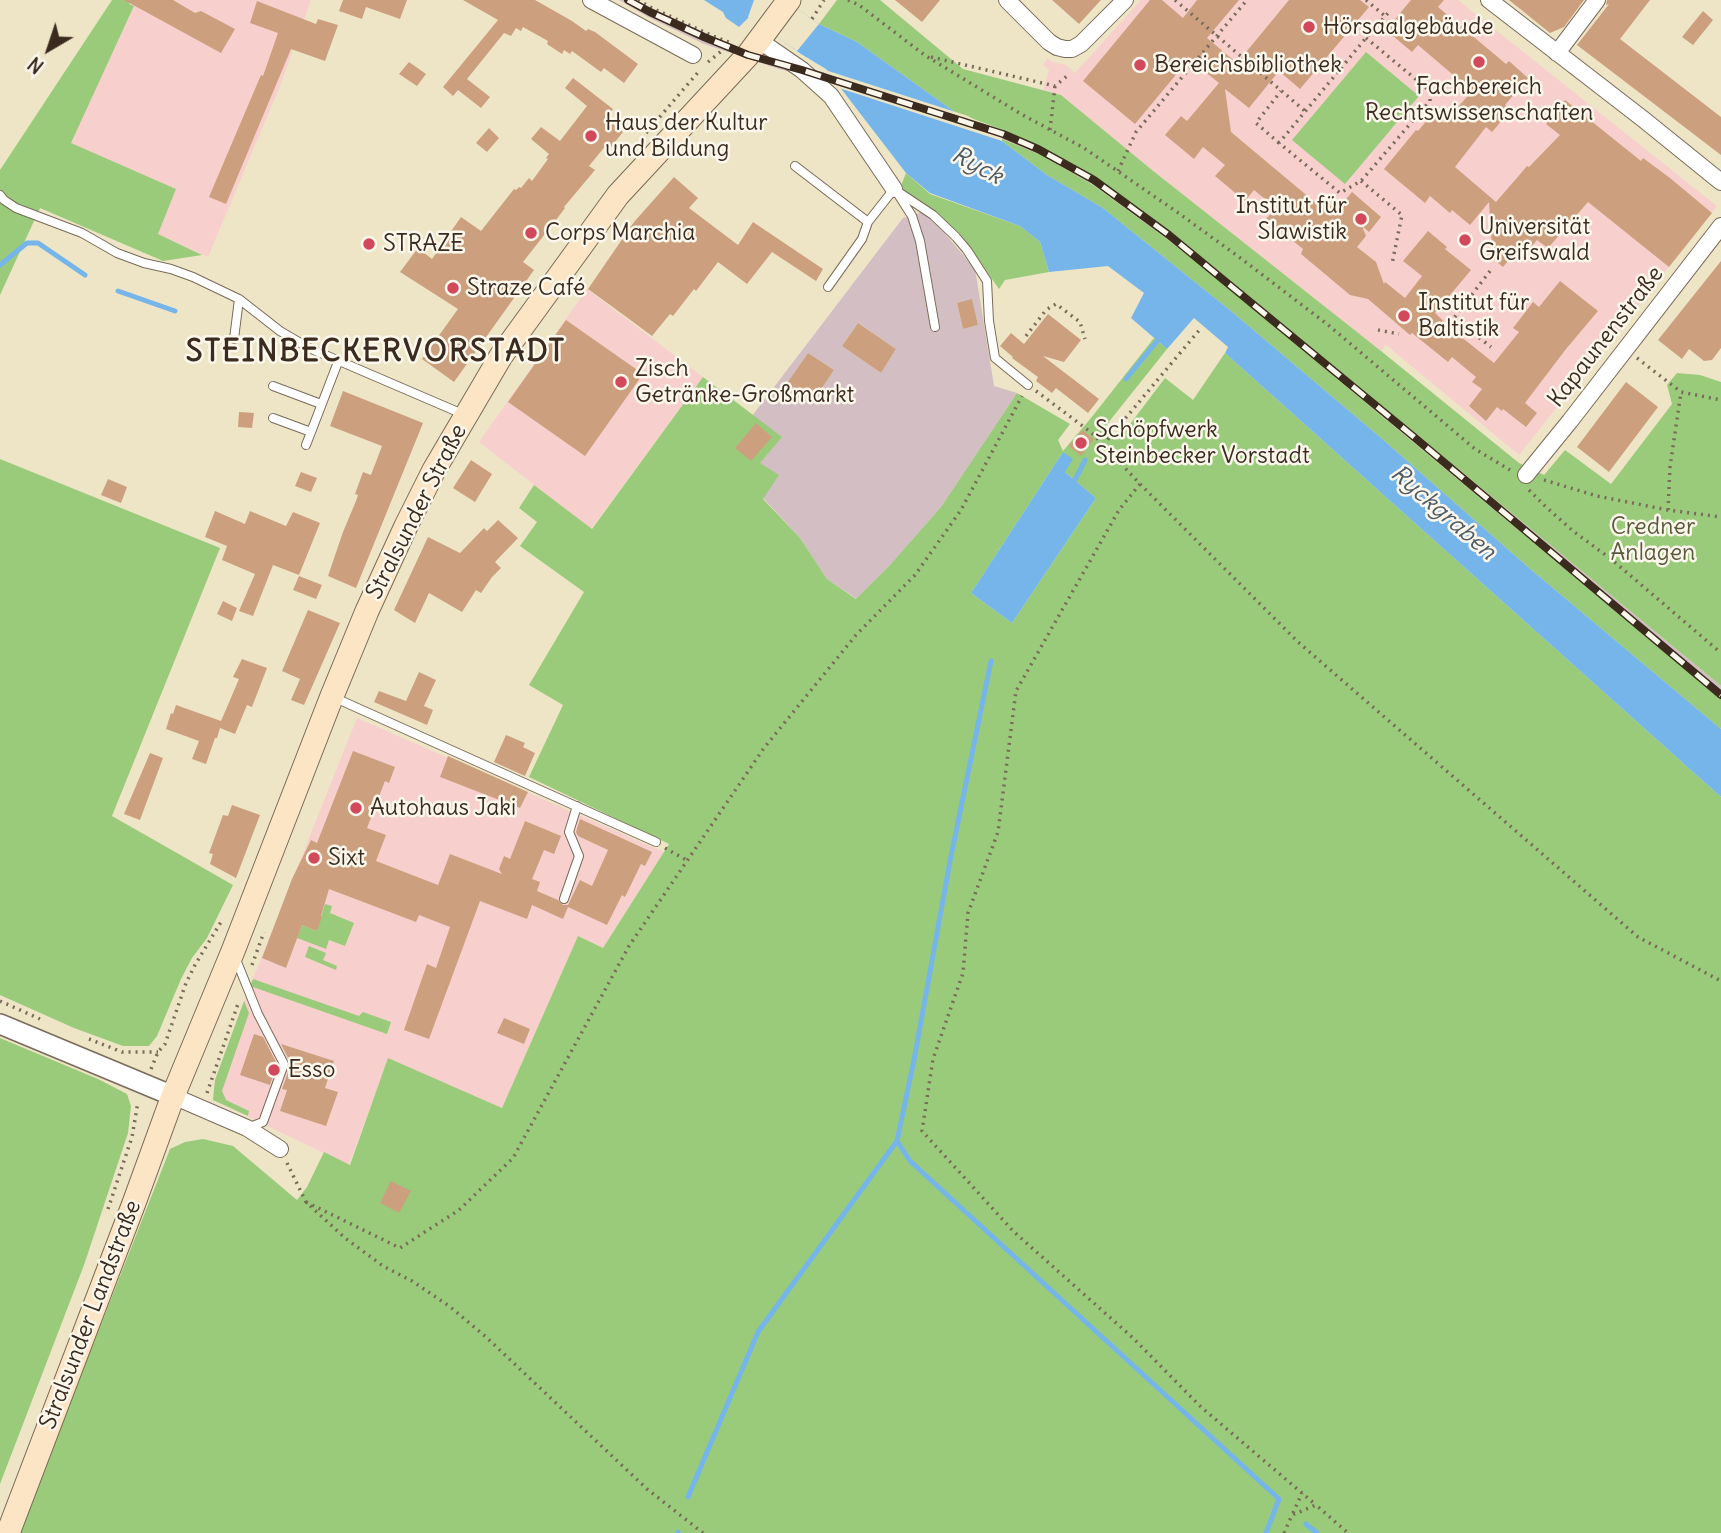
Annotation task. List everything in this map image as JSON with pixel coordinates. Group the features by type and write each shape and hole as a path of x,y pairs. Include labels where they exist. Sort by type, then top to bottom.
{"main road":[{"name":"Stralsunder Straße","path":"173,1096 367,611 435,470 501,356 618,195 764,36 789,1"},
{"name":"Stralsunder Landstraße","path":"8,1533 173,1096"}],"street":[{"path":"591,0 693,55"},
{"path":"1007,0 1033,30 1056,47 1065,49 1081,44 1125,0"},
{"path":"1489,0 1508,7 1557,53 1721,182"},
{"path":"1557,53 1597,0"},
{"path":"764,36 831,96 894,189"},
{"name":"Kapaunenstraße","path":"1519,476 1626,349 1721,226"},
{"path":"0,1024 247,1128 280,1149"}],"lane":[{"path":"794,166 868,222"},
{"path":"828,288 862,239 868,222 894,189"},
{"path":"894,189 912,216 920,241 935,327"},
{"path":"894,189 933,215 967,250 987,281 989,321 995,358 1028,385"},
{"path":"0,195 16,208 82,233 117,253 182,273 239,299 280,331 309,348 466,415"},
{"path":"234,338 239,299"},
{"path":"306,445 338,362"},
{"path":"273,386 321,404"},
{"path":"273,418 311,432"},
{"path":"332,696 656,842"},
{"path":"564,899 579,856 569,832 577,806"},
{"path":"233,951 258,1014 284,1063 264,1122 247,1128"}],"path":[{"path":"638,0 731,43"},
{"path":"812,19 824,0"},
{"path":"848,0 859,5 926,56 1084,148 1239,257 1327,324 1475,449 1519,476 1597,496 1721,517"},
{"path":"1175,0 1305,111"},
{"path":"1117,171 1136,132 1247,0"},
{"path":"1366,0 1385,16"},
{"path":"1279,143 1390,10"},
{"path":"1281,91 1256,123 1340,192 1360,181 1430,101 1430,91 1366,38"},
{"path":"926,56 1055,86"},
{"path":"1050,130 1055,86 1066,76"},
{"path":"1360,181 1402,215 1392,264"},
{"path":"1490,271 1454,318 1491,347"},
{"path":"1026,336 1046,310 1056,304 1080,322 1085,339"},
{"path":"1103,445 1201,328"},
{"path":"1378,330 1399,334"},
{"path":"1626,349 1681,392 1721,400"},
{"path":"1028,385 1092,433 1298,642 1638,937 1721,981"},
{"path":"1668,510 1670,467 1681,392"},
{"path":"306,1202 400,1248 459,1210 513,1158 629,946 764,748 856,635 915,575 961,510 1019,401"},
{"path":"1519,476 1545,506 1573,531 1611,559 1721,653"},
{"path":"1140,484 1119,510 1016,691 998,832 968,913 963,972 933,1059 922,1131 1013,1231 1133,1338 1201,1408 1348,1533"},
{"path":"1711,645 1721,644"},
{"path":"656,842 688,861"},
{"path":"202,1108 267,924"},
{"path":"0,1001 48,1022"},
{"path":"85,1037 122,1052 158,1052 136,1105 132,1137 106,1214"},
{"path":"280,1149 306,1202 345,1238 383,1266 412,1281 449,1306 486,1337 647,1489 703,1533"},
{"path":"1284,1533 1302,1493"},
{"path":"1292,1515 1316,1505"}],"shaded area":[{"path":"130,0 311,0 280,86 208,257 158,234 176,189 70,143 134,7 129,4"},
{"path":"619,0 634,0 681,25 732,46 1003,130 1097,179 1214,267 1721,686 1721,699 1227,287 1093,185 1041,155 1002,139 704,44"},
{"name":"Universität Greifswald","path":"1141,0 1458,0 1717,206 1519,455 1386,345 1381,351 1061,95 1043,90 1049,70 1043,65 1048,58 1066,65 1075,73"},
{"path":"921,212 937,224 975,269 994,386 1017,393 941,507 857,599 827,579 800,538 763,498 759,464 781,437 752,416 903,218","holes":["972,300 978,325 963,329 957,303","858,323 896,349 881,373 842,346","808,353 834,370 812,401 787,383"]},
{"path":"587,289 703,377 591,529 479,442"},
{"path":"357,718 664,852 603,948 578,936 502,1108 388,1059 349,1165 213,1100 215,1080 244,1001"}],"green space":[{"path":"112,0 130,0 129,4 134,6 71,143 176,189 158,234 202,255 163,261 40,208 0,295 0,170"},
{"name":"Credner Anlagen","path":"837,0 880,0 963,69 1061,95 1519,463 1544,475 1565,450 1611,484 1672,404 1667,385 1677,373 1700,375 1721,382 1721,686 1164,228 1097,179 1003,130 955,112 857,42 819,24"},
{"path":"1366,52 1419,96 1345,184 1292,140"},
{"path":"1002,139 1041,155 1093,185 1227,287 1721,699 1721,729 1231,311 1103,208 1047,175"},
{"path":"906,173 930,194 1020,226 1040,242 1049,272 1005,280 999,289 962,236 925,204 900,188"},
{"path":"1154,338 1167,349 1104,428 1118,440 1165,378 1193,400 1225,353 1721,797 1721,1533 19,1533 170,1149 185,1142 203,1139 233,1146 297,1200 307,1187 324,1152 350,1165 388,1058 502,1108 578,936 603,948 669,844 529,777 563,705 529,685 584,592 520,546 537,522 519,508 534,485 592,529 703,377 782,437 760,463 779,475 763,499 800,538 827,579 856,599 941,507 1017,393 1070,424 1058,440 1063,451","holes":["1063,452 1065,472 1096,498 1012,623 971,593"]},
{"path":"0,459 220,548 112,816 233,885 207,938 181,979 157,1036 149,1046 123,1046 74,1028 0,995"},
{"path":"325,904 332,906 330,913 354,923 345,946 329,940 326,949 297,938 302,925 317,931"},
{"path":"309,946 326,953 323,960 337,966 336,970 305,957"},
{"path":"253,979 359,1016 363,1012 391,1022 387,1034 250,986"},
{"path":"244,1001 249,1013 222,1091 226,1100 249,1111 248,1116 213,1100 215,1080"},
{"path":"0,1038 127,1094 131,1106 128,1133 84,1265 0,1484"}],"water":[{"path":"704,0 785,0 819,24 857,42 1047,175 1103,208 1231,311 1721,729 1721,797 1225,353 1228,347 1194,318 1167,349 1131,318 1144,293 1108,266 1049,272 1040,242 1020,226 930,193 906,173 826,69 749,17 739,27 726,18 723,12"},
{"path":"1063,452 1073,459 1065,472 1096,498 1012,623 971,593"}],"pier":[{"path":"754,0 785,0 819,24 797,51 748,17"},
{"path":"819,68 968,116 1002,137 1002,141 836,87"}],"building":[{"path":"124,0 173,0 195,13 201,11 235,29 221,53"},
{"path":"343,0 407,0 400,19 366,7 362,19 339,11"},
{"path":"463,0 535,0 586,31 588,29 595,32 638,64 624,83 604,68 601,72 572,51 570,54 564,50 562,54 547,44 548,41 523,27 521,31 516,28 511,36 504,33 467,79 490,97 481,108 458,90 453,96 443,87 498,20"},
{"path":"895,0 940,0 922,22"},
{"path":"1052,0 1101,0 1079,24"},
{"path":"1150,0 1162,0 1183,18 1197,0 1239,0 1207,38 1237,63 1289,0 1360,0 1369,7 1300,89 1279,71 1249,108 1225,89 1231,132 1317,204 1321,199 1337,210 1352,192 1381,217 1369,232 1362,226 1366,236 1357,247 1376,262 1384,284 1385,282 1405,298 1422,276 1403,261 1428,231 1447,247 1445,249 1471,270 1435,313 1494,363 1519,332 1513,328 1533,302 1539,307 1560,281 1598,311 1525,403 1537,413 1526,427 1497,407 1486,421 1469,406 1482,389 1472,382 1476,377 1452,357 1448,362 1412,333 1410,335 1368,299 1350,295 1301,254 1303,249 1266,219 1276,208 1254,190 1245,201 1215,176 1225,165 1203,147 1194,159 1165,135 1181,116 1187,121 1219,83 1189,59 1135,124 1083,81"},
{"path":"1411,0 1444,0 1438,7 1506,64 1509,61 1528,78 1505,105 1511,110 1492,132 1486,127 1455,167 1496,202 1527,166 1560,135 1546,124 1565,100 1641,161 1643,158 1670,178 1712,213 1669,267 1588,202 1548,248 1537,240 1520,260 1508,261 1503,267 1487,254 1492,247 1489,202 1470,225 1430,196 1425,203 1384,169 1433,113 1444,123 1472,91 1418,45 1412,52 1386,30"},
{"path":"1509,0 1584,0 1564,27 1550,33"},
{"path":"1607,0 1650,0 1620,39 1721,117 1721,155 1577,45 1609,4 1606,5"},
{"path":"257,1 316,24 318,19 338,25 325,61 291,49 226,204 209,197 261,75 263,76 278,33 250,23"},
{"path":"1703,11 1713,20 1693,45 1682,37"},
{"path":"409,62 426,74 417,86 399,74"},
{"path":"573,78 613,109 606,118 623,132 611,147 607,144 589,166 595,170 523,262 534,270 454,382 422,359 458,309 400,272 418,248 432,259 461,217 481,231 514,189 521,188 529,178 532,181 549,154 531,139 541,127 560,141 587,106 565,88"},
{"path":"489,128 499,138 487,152 476,143"},
{"path":"674,177 698,198 689,208 738,245 753,222 823,269 816,281 772,252 747,284 718,262 696,291 694,289 673,316 670,314 652,336 588,289 634,222"},
{"path":"1721,261 1721,348 1712,360 1704,361 1689,349 1682,359 1658,340"},
{"path":"972,299 978,325 963,329 957,303"},
{"path":"1048,314 1081,340 1064,362 1043,356 1099,399 1088,413 1056,388 1052,393 1036,381 1038,377 1000,346 1011,333 1024,344"},
{"path":"566,320 643,374 585,456 508,402"},
{"path":"858,323 896,349 881,373 842,346"},
{"path":"808,353 834,370 813,401 787,383"},
{"path":"1626,382 1658,407 1609,472 1577,447"},
{"path":"343,391 423,423 356,588 328,576 356,501 358,495 355,494 363,472 371,475 382,446 330,426"},
{"path":"239,412 254,413 252,428 238,427"},
{"path":"756,423 772,437 751,461 735,448"},
{"name":"Schöpfwerk Steinbecker Vorstadt","path":"1082,430 1094,439 1081,456 1069,446"},
{"path":"471,460 492,474 475,502 453,488"},
{"path":"301,472 317,478 311,492 295,486"},
{"path":"108,479 127,487 121,503 101,495"},
{"path":"215,511 245,524 250,511 286,526 293,512 320,523 299,575 273,565 253,616 239,611 255,574 222,560 227,546 205,537"},
{"path":"498,520 518,538 495,562 501,568 481,593 476,590 462,612 429,593 415,623 394,610 428,537 460,553 484,528 487,531"},
{"path":"299,576 322,585 316,599 293,590"},
{"path":"223,601 237,608 232,621 217,614"},
{"path":"308,610 340,623 304,705 291,700 300,679 282,671"},
{"path":"242,659 267,668 252,707 247,705 235,734 220,728 206,764 192,759 199,741 166,729 171,713 173,714 176,705 221,721 239,679 233,677"},
{"path":"419,672 436,680 424,706 433,710 427,725 374,702 379,691 406,701"},
{"path":"506,735 525,743 523,747 535,753 525,776 494,762"},
{"path":"353,751 395,767 389,783 385,781 367,828 386,835 376,861 438,885 450,854 502,874 499,869 504,856 510,859 525,821 561,836 554,854 544,850 532,879 540,882 537,891 563,905 568,905 580,880 592,886 608,850 578,836 576,832 580,819 652,852 645,866 641,864 607,925 568,907 563,919 532,905 527,919 480,901 429,1039 404,1030 427,964 436,968 450,927 419,915 416,922 329,889 317,931 302,925 286,968 262,958 292,879 311,840 317,843"},
{"path":"150,753 163,758 140,820 124,814"},
{"path":"448,756 528,792 520,808 440,777"},
{"path":"232,805 260,815 236,878 210,864 213,854 209,853 223,815 228,816"},
{"path":"504,1018 530,1029 524,1044 497,1033"},
{"path":"254,1034 263,1037 277,1064 270,1085 240,1075"},
{"path":"281,1044 334,1061 325,1088 338,1092 326,1126 280,1111 287,1090 282,1089 291,1064"},
{"path":"391,1181 411,1191 399,1213 380,1203"}],"waterway":[{"path":"0,265 27,243 38,243 85,275"},
{"path":"118,291 175,311"},
{"path":"1126,379 1162,335"},
{"path":"1075,480 1085,460"},
{"path":"991,661 897,1141 910,1161 1279,1499 1266,1533"},
{"path":"688,1497 758,1332 897,1141"},
{"path":"1306,1524 1317,1533"}],"railway":[{"path":"628,0 748,55 1003,134 1038,149 1094,180 1169,235 1721,695"}],"place":[{"name":"Hörsaalgebäude","path":"1309,27"},
{"name":"Fachbereich Rechtswissenschaften","path":"1479,62"},
{"name":"Bereichsbibliothek","path":"1140,65"},
{"name":"Haus der Kultur und Bildung","path":"591,136"},
{"name":"Institut für Slawistik","path":"1361,219"},
{"name":"Corps Marchia","path":"531,233"},
{"name":"Universität Greifswald","path":"1465,240"},
{"name":"STRAZE","path":"369,244"},
{"name":"Straze Café","path":"453,288"},
{"name":"Institut für Baltistik","path":"1404,316"},
{"name":"Zisch Getränke-Großmarkt","path":"621,382"},
{"name":"Schöpfwerk Steinbecker Vorstadt","path":"1081,443"},
{"name":"Autohaus Jaki","path":"356,808"},
{"name":"Sixt","path":"314,858"},
{"name":"Esso","path":"274,1070"}],"district":[{"name":"STEINBECKERVORSTADT","path":"376,352"}],"water label":[{"name":"Ryck","path":"977,166"},
{"name":"Ryckgraben","path":"1443,513"}]}
